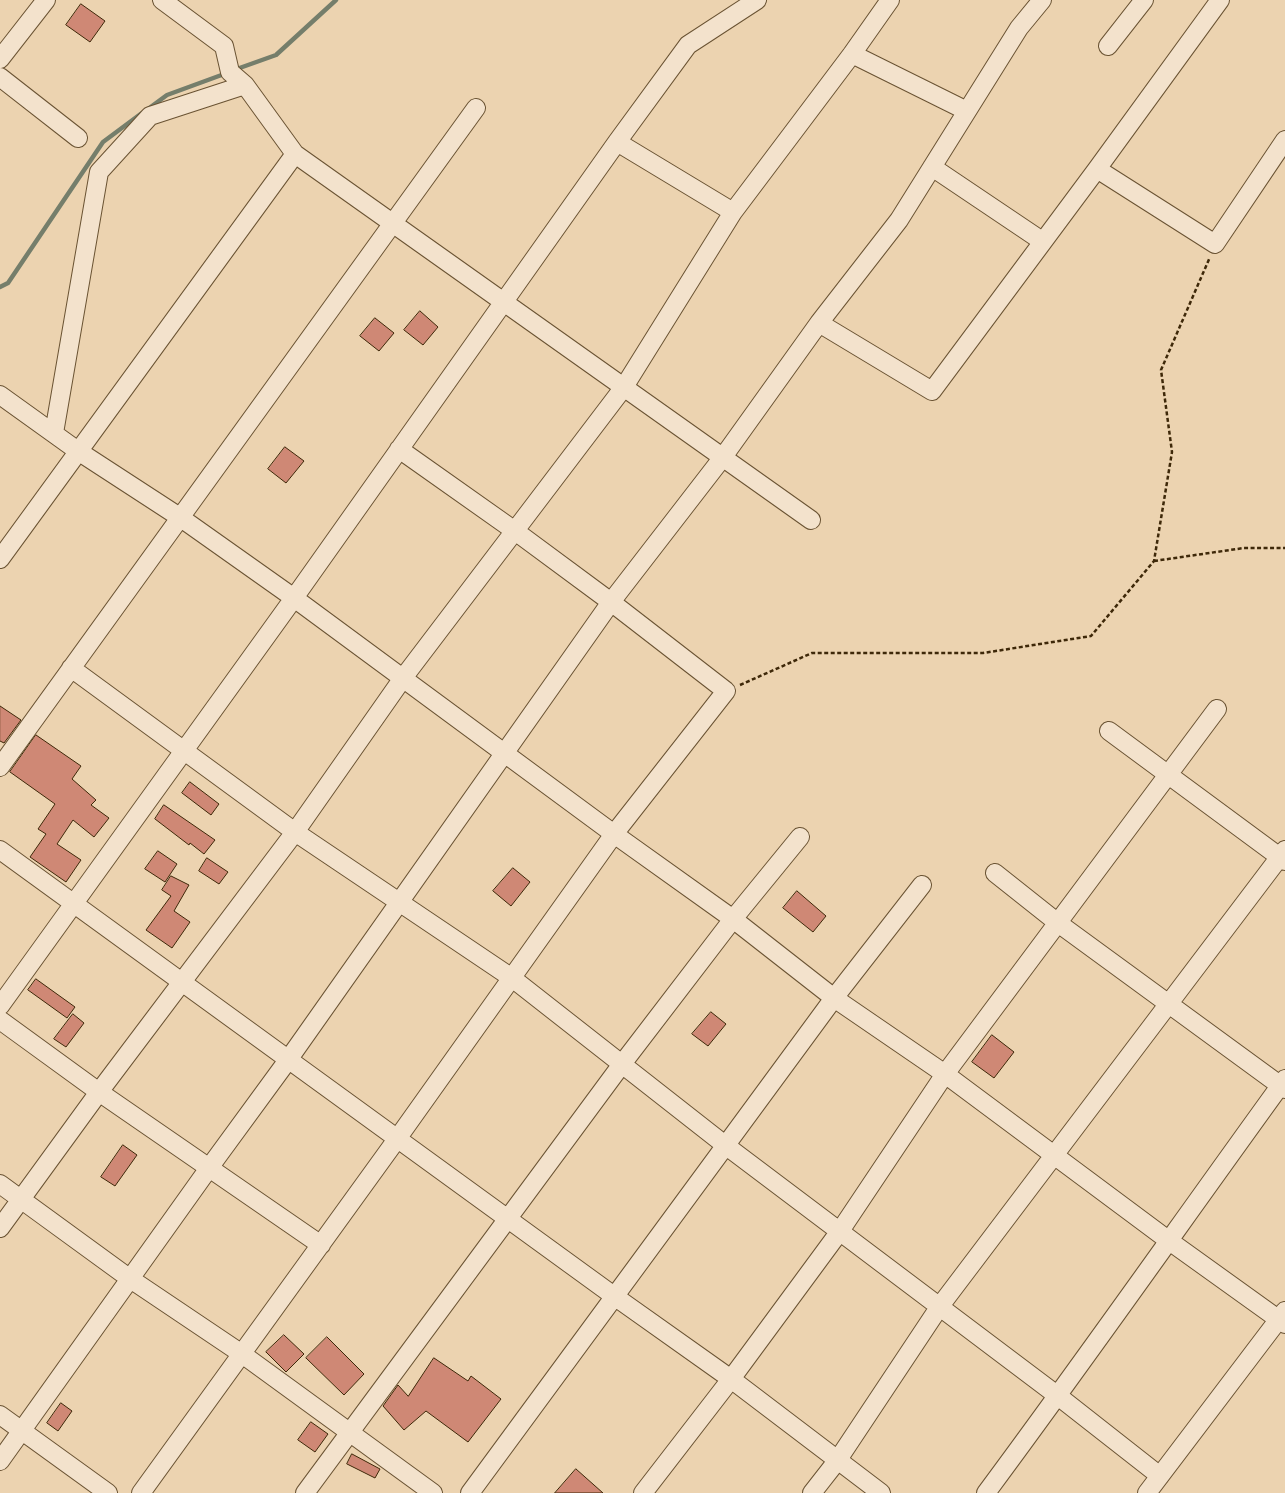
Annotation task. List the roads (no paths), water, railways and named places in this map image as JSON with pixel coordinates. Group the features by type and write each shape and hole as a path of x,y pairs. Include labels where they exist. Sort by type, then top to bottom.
{"street":[{"path":"0,59 46,0"},
{"path":"162,0 224,46 230,72 245,85 295,154 811,520"},
{"path":"0,1006 294,598 503,302 688,45 756,0"},
{"path":"0,1228 99,1092 295,832 403,678 624,387 733,212 852,54 890,0"},
{"path":"0,1462 129,1278 288,1060 611,602 723,457 820,323 899,220 1019,28 1042,0"},
{"path":"1108,46 1144,0"},
{"path":"820,323 932,391 1042,241 1098,169 1220,0"},
{"path":"852,54 967,111"},
{"path":"0,77 78,138"},
{"path":"54,433 99,172 150,116 245,85"},
{"path":"0,767 476,108"},
{"path":"1098,169 1215,244 1285,140"},
{"path":"617,142 733,212"},
{"path":"0,559 295,154"},
{"path":"932,167 1042,241"},
{"path":"0,395 78,451 181,518 294,598 614,834 733,919 834,998 945,1074 1168,1240 1283,1318 1148,1493"},
{"path":"141,1493 321,1245 614,834 726,691 611,602 399,449"},
{"path":"71,668 295,832 512,978 725,1146 940,1306 1160,1476"},
{"path":"646,1492 840,1231 945,1074 1217,709"},
{"path":"812,1493 837,1461 940,1306 1168,1004 1283,856 1109,731"},
{"path":"305,1493 622,1064 733,919 800,837"},
{"path":"0,850 507,1219 731,1379 881,1493"},
{"path":"986,1493 1283,1084 1168,1004 1058,923 995,873"},
{"path":"470,1493 834,998 922,885"},
{"path":"0,1020 99,1092 321,1245"},
{"path":"0,1184 129,1278 242,1354 433,1493"},
{"path":"0,1415 108,1493"}],"waterway":[{"path":"234,70 276,55 336,0"},
{"path":"148,109 167,95 227,73"},
{"path":"0,287 8,283 103,142 142,113"}]}
